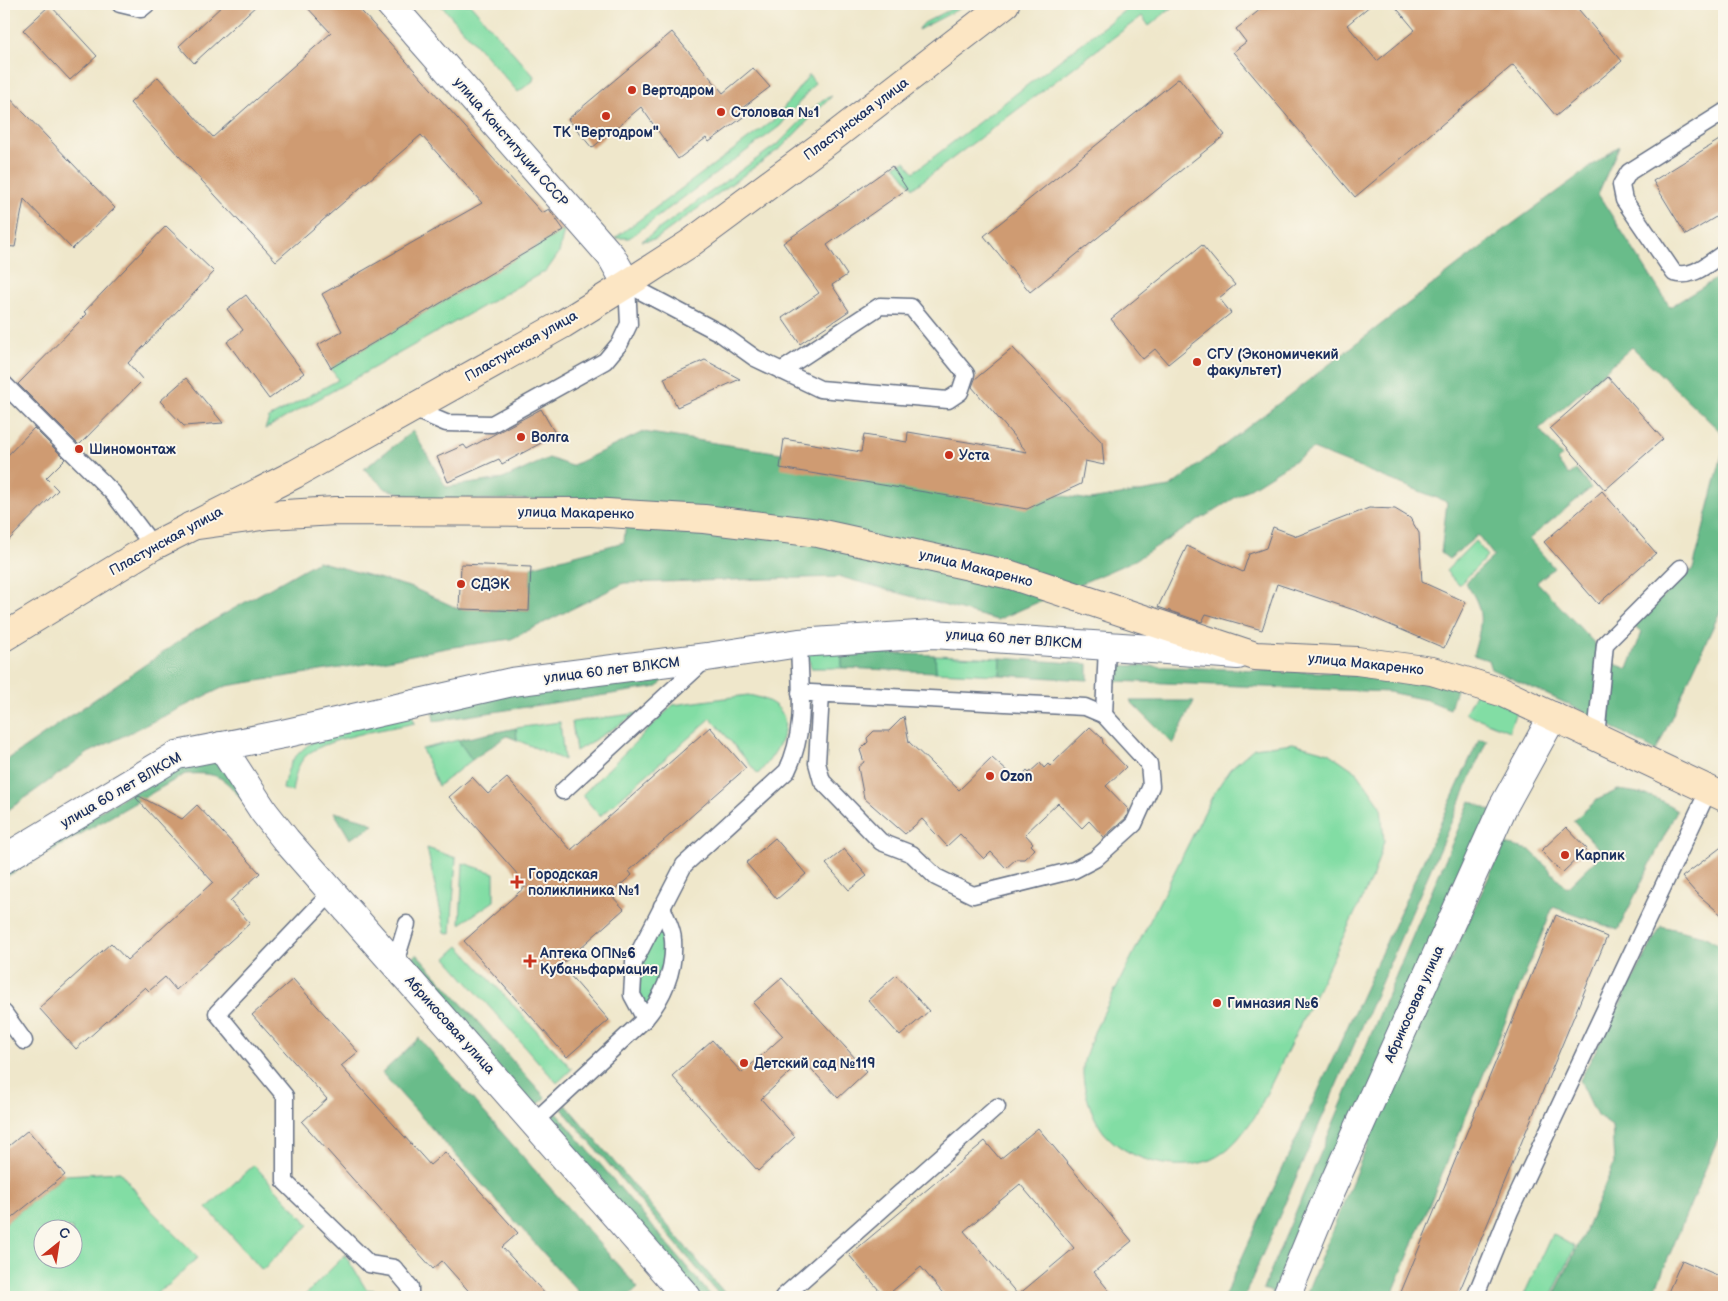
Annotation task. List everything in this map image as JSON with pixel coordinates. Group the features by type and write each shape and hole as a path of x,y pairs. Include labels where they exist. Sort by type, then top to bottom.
{"street":[{"name":"улица Конституции СССР","path":"390,4 611,256 627,284"},
{"name":"Пластунская улица","path":"5,633 153,546 295,474 563,324 627,284 689,244 828,141 1006,4"},
{"name":"улица Макаренко","path":"191,526 268,515 335,511 591,512 704,519 818,532 1012,575 1255,656 1357,660 1440,672 1501,692 1716,794"},
{"name":"улица 60 лет ВЛКСМ","path":"4,859 176,755 512,682 707,657 798,643 933,634 1255,656"},
{"name":"Абрикосовая улица","path":"1286,1297 1324,1204 1503,807 1553,716"},
{"name":"Абрикосовая улица","path":"221,746 264,812 687,1297"}],"lane":[{"path":"120,4 141,9 147,4"},
{"path":"1724,112 1629,172 1621,185 1624,200 1674,273 1684,276 1691,275 1724,253"},
{"path":"627,284 720,333 755,358 820,390 948,400 960,392 966,374 911,307 880,306 782,371"},
{"path":"412,408 446,423 492,424 605,360 620,343 630,324 627,284"},
{"path":"4,384 113,492 153,546"},
{"path":"1596,737 1605,644 1682,568"},
{"path":"645,1019 632,995 634,962 684,865 787,771 796,752 801,723 798,643"},
{"path":"1104,715 1106,646"},
{"path":"563,791 707,657"},
{"path":"800,693 821,694 1085,707 1104,715 1149,764 1151,786 1134,824 1095,859 1074,870 973,895 936,877 912,854 881,842 822,781 817,763 821,694"},
{"path":"1475,1297 1510,1211 1716,794"},
{"path":"332,892 217,1013 285,1096 285,1182 368,1264 394,1268 410,1287 410,1297"},
{"path":"535,1121 645,1019 661,999 671,969 673,938 662,906"},
{"path":"395,963 407,924"},
{"path":"4,1013 24,1041"},
{"path":"783,1297 997,1108"}],"green space":[{"path":"440,4 470,4 534,76 533,81 518,92"},
{"path":"961,4 968,4 918,30 924,23"},
{"path":"1133,4 1176,4 1149,26 1142,16 913,188 895,165 905,161 914,172"},
{"path":"809,75 815,83 780,126 629,238 615,238 775,119"},
{"path":"832,96 782,147 656,239 642,241 779,143 822,100"},
{"path":"1619,146 1598,194 1670,307 1724,274 1724,435 1632,347 1539,429 1562,456 1557,461 1569,475 1576,470 1591,488 1529,539 1554,568 1537,582 1599,648 1604,660 1628,669 1642,632 1631,625 1693,569 1724,447 1724,603 1656,751 1587,713 1491,669 1488,660 1473,655 1480,626 1479,609 1472,592 1465,583 1494,556 1478,535 1449,559 1441,553 1447,502 1313,449 1135,560 997,620 841,577 624,583 511,639 446,648 377,662 226,686 88,753 4,813 4,762 191,633 318,561 413,588 459,609 529,611 531,567 624,542 628,499 425,500 386,489 364,469 413,431 446,487 503,479 549,458 571,466 643,432 1090,500 1170,487 1496,236"},
{"path":"564,230 559,253 547,270 265,429 269,418 338,380 331,368"},
{"path":"1475,541 1488,556 1459,585 1446,571"},
{"path":"806,649 842,652 842,668 811,668"},
{"path":"842,652 935,655 936,672 842,668"},
{"path":"935,655 1001,658 1000,675 936,672"},
{"path":"1001,658 1088,664 1088,680 1000,675"},
{"path":"1113,665 1342,673 1457,686 1450,709 1427,700 1389,692 1115,681"},
{"path":"669,673 658,687 434,721 432,709 512,693"},
{"path":"1476,692 1517,709 1509,731 1465,713"},
{"path":"748,695 766,700 777,707 783,716 782,738 768,762 758,774 711,718 600,816 582,795 673,705"},
{"path":"1130,701 1194,701 1173,744"},
{"path":"410,712 415,723 355,735 323,745 311,752 303,759 299,766 292,792 283,789 286,775 292,762 307,746 320,738 367,722"},
{"path":"639,713 576,751 572,722"},
{"path":"560,722 564,760 517,740 516,728"},
{"path":"516,728 517,740 507,736 472,760 458,740"},
{"path":"1479,739 1487,740 1244,1297 1224,1297"},
{"path":"458,740 472,760 438,786 422,749"},
{"path":"1293,743 1329,753 1358,773 1381,806 1384,841 1373,876 1256,1115 1241,1135 1224,1152 1210,1160 1197,1164 1170,1165 1142,1158 1117,1145 1107,1136 1097,1122 1084,1086 1083,1064 1087,1050 1094,1032 1213,795 1230,769 1254,748"},
{"path":"190,759 224,760 246,804 221,778 207,774 185,774 4,878 4,867"},
{"path":"1618,790 1649,796 1677,810 1618,930 1553,907 1391,1297 1305,1297 1384,1104 1504,844 1530,850 1567,888 1603,853 1573,821 1597,800"},
{"path":"1470,801 1494,812 1281,1295 1263,1289"},
{"path":"334,812 365,820 374,825 350,839"},
{"path":"427,848 456,858 451,934 445,932"},
{"path":"463,863 494,873 494,901 460,924"},
{"path":"658,922 668,938 664,973 647,1007 639,993 640,963"},
{"path":"1661,926 1704,936 1724,948 1724,1124 1652,1297 1553,1297 1586,1229 1614,1164 1612,1126 1597,1116 1580,1080"},
{"path":"459,946 572,1069 557,1083 446,958"},
{"path":"417,954 546,1098 533,1108 408,962"},
{"path":"419,1038 638,1288 628,1297 583,1297 382,1073"},
{"path":"566,1105 728,1297 721,1297 562,1109"},
{"path":"557,1113 712,1297 696,1297 545,1123"},
{"path":"254,1165 309,1225 262,1270 207,1208"},
{"path":"120,1172 150,1209 198,1257 170,1284 149,1297 4,1297 4,1224 65,1175"},
{"path":"1552,1234 1575,1247 1551,1297 1523,1297"},
{"path":"345,1255 366,1289 388,1292 388,1297 303,1297"}],"building":[{"path":"224,4 258,4 194,63 179,46"},
{"path":"304,4 355,4 542,213 549,209 564,230 331,368 318,345 342,331 322,294 482,203 421,135 276,261 130,103 158,77 213,137 331,33"},
{"path":"1267,4 1372,4 1347,25 1377,61 1415,30 1393,4 1574,4 1622,61 1556,116 1513,65 1355,197 1233,52 1246,42 1236,29"},
{"path":"50,5 97,56 70,80 23,30"},
{"path":"672,32 723,93 753,68 770,87 741,109 746,115 709,142 706,138 678,159 641,107 592,148 568,119"},
{"path":"1179,78 1225,135 1030,292 984,236"},
{"path":"4,92 115,208 72,249 24,199 15,247 4,246"},
{"path":"1724,137 1724,212 1686,235 1653,181"},
{"path":"892,166 907,189 827,245 847,275 832,285 849,311 800,344 782,318 819,293 783,243"},
{"path":"166,226 214,272 128,363 143,380 79,445 18,384 87,314 84,312"},
{"path":"1202,245 1235,285 1219,298 1231,313 1168,364 1155,349 1143,359 1111,319"},
{"path":"246,295 304,373 269,399 227,342 243,330 227,309"},
{"path":"1013,348 1102,442 1104,465 1085,461 1081,484 1027,509 780,468 784,439 861,452 864,435 907,442 908,432 1027,452 972,387 975,379"},
{"path":"705,360 740,379 677,407 664,378"},
{"path":"1608,377 1663,439 1605,490 1550,428"},
{"path":"186,378 223,423 184,426 160,401"},
{"path":"541,409 556,435 502,464 499,459 448,482 437,457 464,445 467,449"},
{"path":"34,428 65,459 46,478 58,490 4,545 4,459"},
{"path":"1602,491 1656,553 1598,604 1544,542"},
{"path":"1369,508 1395,509 1410,518 1419,533 1422,582 1466,602 1444,648 1360,612 1277,584 1262,630 1206,614 1202,622 1158,607 1187,546 1243,572 1249,554 1266,548 1273,527 1297,536"},
{"path":"461,564 531,567 529,611 459,609"},
{"path":"904,716 909,742 959,790 992,758 1017,780 1027,771 1029,773 1040,763 1044,768 1048,764 1050,766 1090,727 1102,738 1103,743 1126,767 1106,786 1129,810 1126,818 1104,837 1089,821 1082,828 1058,803 1025,834 1033,843 1031,845 1035,849 1024,859 1016,859 1006,868 991,852 984,859 960,834 947,846 922,819 905,834 864,798 858,767 864,762 860,750 868,742 867,738 874,731 889,731"},
{"path":"710,727 746,768 629,871 632,875 610,894 624,909 561,965 609,1020 567,1057 464,941 527,885 449,797 472,777 488,794 507,778 571,850"},
{"path":"139,796 182,819 197,805 260,873 230,901 250,923 176,990 165,977 149,991 145,987 76,1049 39,1008 111,943 127,960 213,882 136,798"},
{"path":"1566,827 1587,849 1562,873 1541,851"},
{"path":"775,838 806,874 777,899 746,863"},
{"path":"1724,845 1724,917 1695,892 1682,877"},
{"path":"844,849 867,876 849,890 826,864"},
{"path":"1556,915 1607,937 1457,1297 1399,1297"},
{"path":"896,975 929,1011 900,1036 868,1000"},
{"path":"782,978 867,1071 838,1098 803,1060 761,1099 795,1137 758,1171 672,1076 712,1040 742,1073 783,1036 753,1003"},
{"path":"293,979 358,1052 341,1066 430,1165 445,1152 518,1233 502,1247 548,1297 474,1297 442,1261 433,1269 302,1122 327,1099 252,1015"},
{"path":"1038,1128 1132,1241 1094,1272 1114,1297 946,1297 921,1267 885,1297 849,1255 985,1141 1000,1159","holes":["1020,1184 1074,1248 1018,1295 964,1231"]},
{"path":"28,1130 65,1175 4,1224 4,1150"},
{"path":"1682,1260 1724,1278 1724,1297 1666,1297"}],"place":[{"name":"Вертодром","path":"632,90"},
{"name":"Столовая №1","path":"721,112"},
{"name":"ТК \"Вертодром\"","path":"606,116"},
{"name":"СГУ (Экономичекий факультет)","path":"1197,362"},
{"name":"Волга","path":"521,437"},
{"name":"Шиномонтаж","path":"79,449"},
{"name":"Уста","path":"949,455"},
{"name":"СДЭК","path":"461,584"},
{"name":"Ozon","path":"990,776"},
{"name":"Карпик","path":"1565,855"},
{"name":"Городская поликлиника №1","path":"517,882"},
{"name":"Аптека ОП№6 Кубаньфармация","path":"530,961"},
{"name":"Гимназия №6","path":"1217,1003"},
{"name":"Детский сад №119","path":"744,1063"}]}
